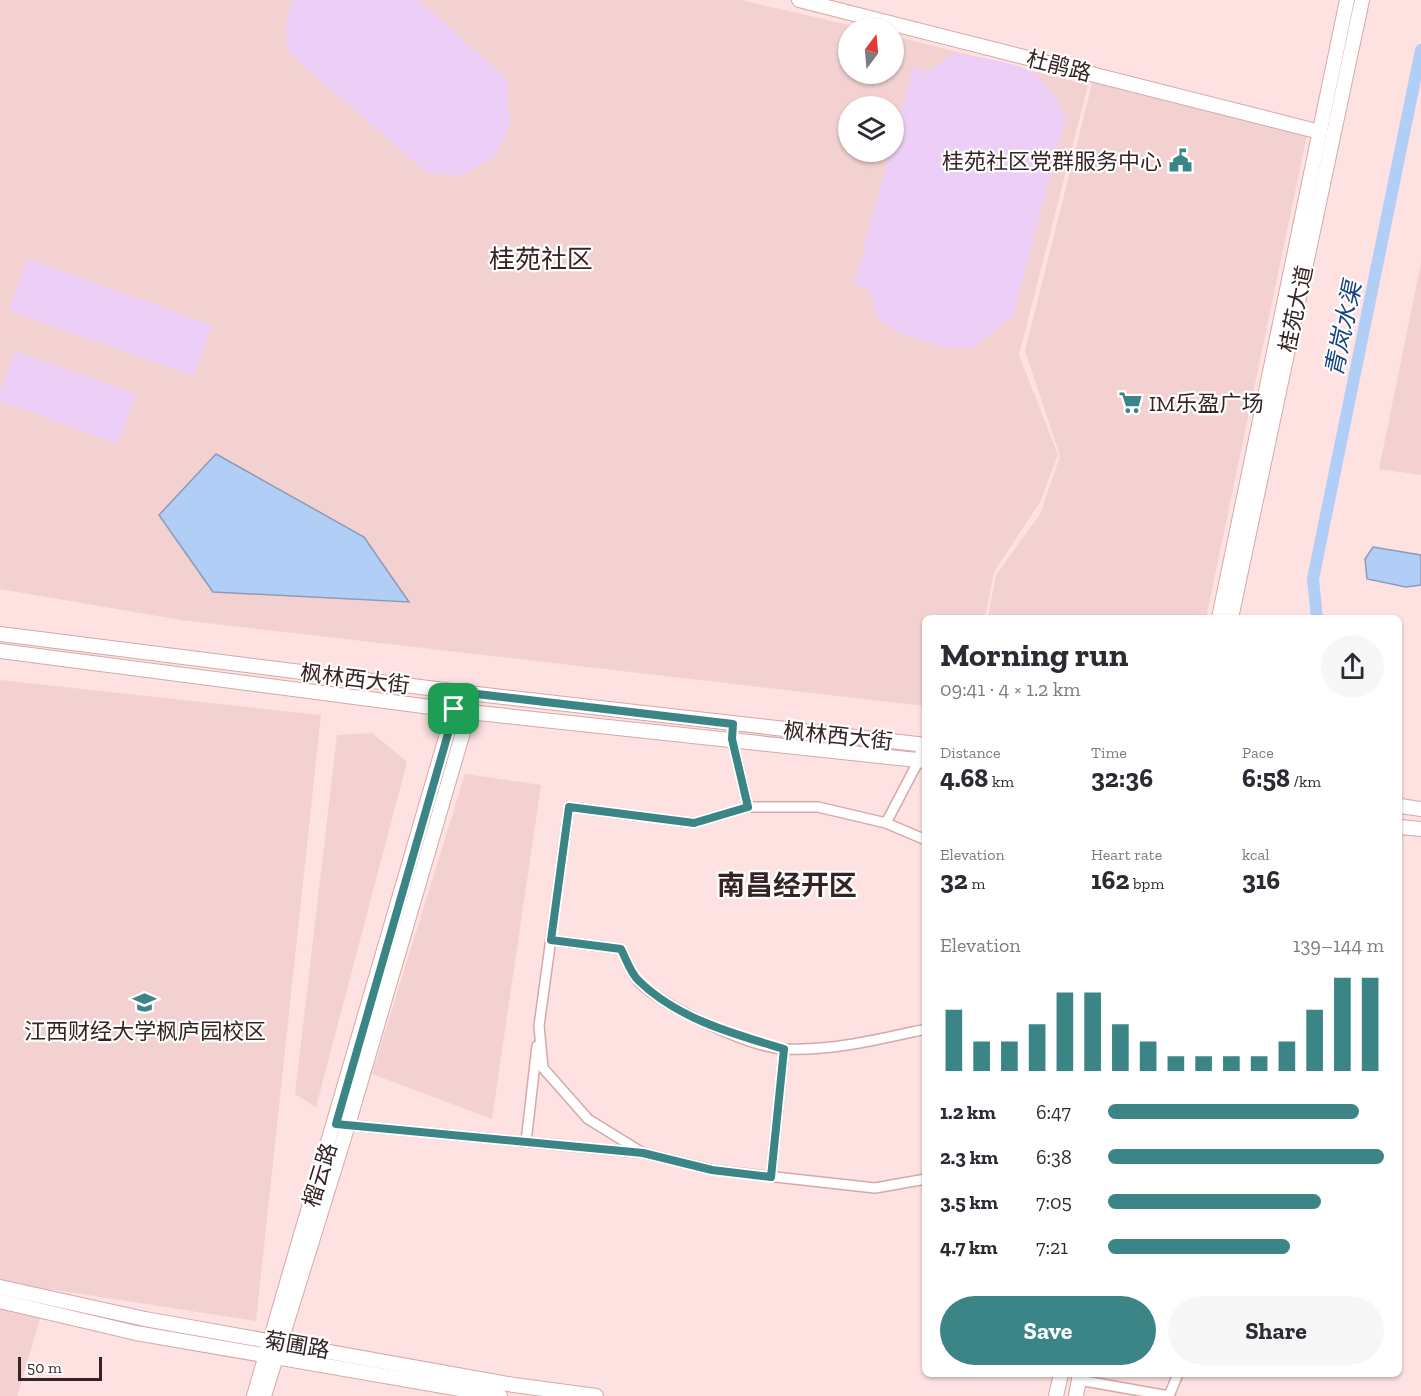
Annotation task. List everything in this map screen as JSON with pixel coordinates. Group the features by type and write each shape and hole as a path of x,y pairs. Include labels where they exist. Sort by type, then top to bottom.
{"main road":[{"name":"杜鹃路","path":"799,0 1320,132"},
{"name":"桂苑大道","path":"1220,615 1347,0"},
{"name":"桂苑大道","path":"1232,615 1362,0"},
{"name":"枫林西大街","path":"0,634 460,692 922,745"},
{"name":"枫林西大街","path":"0,651 469,712 922,760"},
{"name":"榴云路","path":"342,1124 460,692"},
{"path":"460,692 469,712"},
{"name":"榴云路","path":"254,1396 271,1357 469,712"},
{"path":"1402,806 1421,808"},
{"path":"1402,827 1421,829"},
{"name":"菊圃路","path":"0,1287 145,1319 514,1384 596,1396"},
{"name":"菊圃路","path":"0,1301 136,1333 500,1396"},
{"name":"榴云路","path":"264,1396 271,1357"},
{"path":"1056,1396 1060,1377"},
{"path":"1076,1396 1080,1377"}],"street":[{"path":"733,724 732,739 748,807"},
{"path":"886,823 922,760"},
{"path":"526,1142 539,1026 569,807 694,823 748,807 818,807 886,823 922,838"},
{"path":"551,940 621,949 637,980 673,1007 724,1031 784,1049 856,1044 922,1030"},
{"path":"539,1026 543,1068 588,1119 643,1153"},
{"path":"771,1177 784,1049"},
{"path":"342,1124 643,1153 712,1170 875,1188 922,1180"},
{"path":"1080,1377 1169,1396 1177,1377"}],"shaded area":[{"path":"0,0 740,0 838,22 838,84 904,84 904,39 1088,85 1019,355 1058,455 1040,502 994,572 986,615 922,615 922,706 181,620 0,589"},
{"path":"293,0 419,0 507,79 510,122 504,141 493,158 461,176 427,173 290,54 286,40 286,27"},
{"path":"954,53 1029,70 1049,89 1066,117 1013,316 973,348 947,348 899,333 876,317 871,291 854,285 887,162 904,162 904,101 913,67 930,71"},
{"path":"1093,80 1307,135 1207,615 989,615 996,575 1040,514 1060,456 1025,351"},
{"path":"27,259 212,325 194,376 9,311"},
{"path":"1421,263 1421,475 1379,469"},
{"path":"15,351 136,394 118,444 0,401 0,392"},
{"name":"江西财经大学枫庐园校区","path":"0,680 321,715 256,1321 49,1289 17,1396 0,1396"},
{"path":"372,733 407,762 316,1107 295,1094 337,735"},
{"path":"465,774 541,785 492,1119 372,1074"}],"water":[{"path":"216,454 364,537 409,602 213,592 159,515"},
{"path":"1373,547 1421,555 1421,585 1406,587 1367,579 1365,559"}],"waterway":[{"name":"青岚水渠","path":"1317,615 1313,579 1421,50"}],"place":[{"name":"桂苑社区党群服务中心","path":"1180,161"},
{"name":"IM乐盈广场","path":"1131,403"},
{"name":"江西财经大学枫庐园校区","path":"145,1002"}],"district":[{"name":"桂苑社区","path":"541,259"},
{"name":"南昌经开区","path":"787,885"}],"route":[{"path":"460,692 733,724 732,739 748,807 694,823 569,807 551,940 621,949 637,980 673,1007 724,1031 784,1049 771,1177 712,1170 643,1153 336,1124 454,709 460,692"}]}
